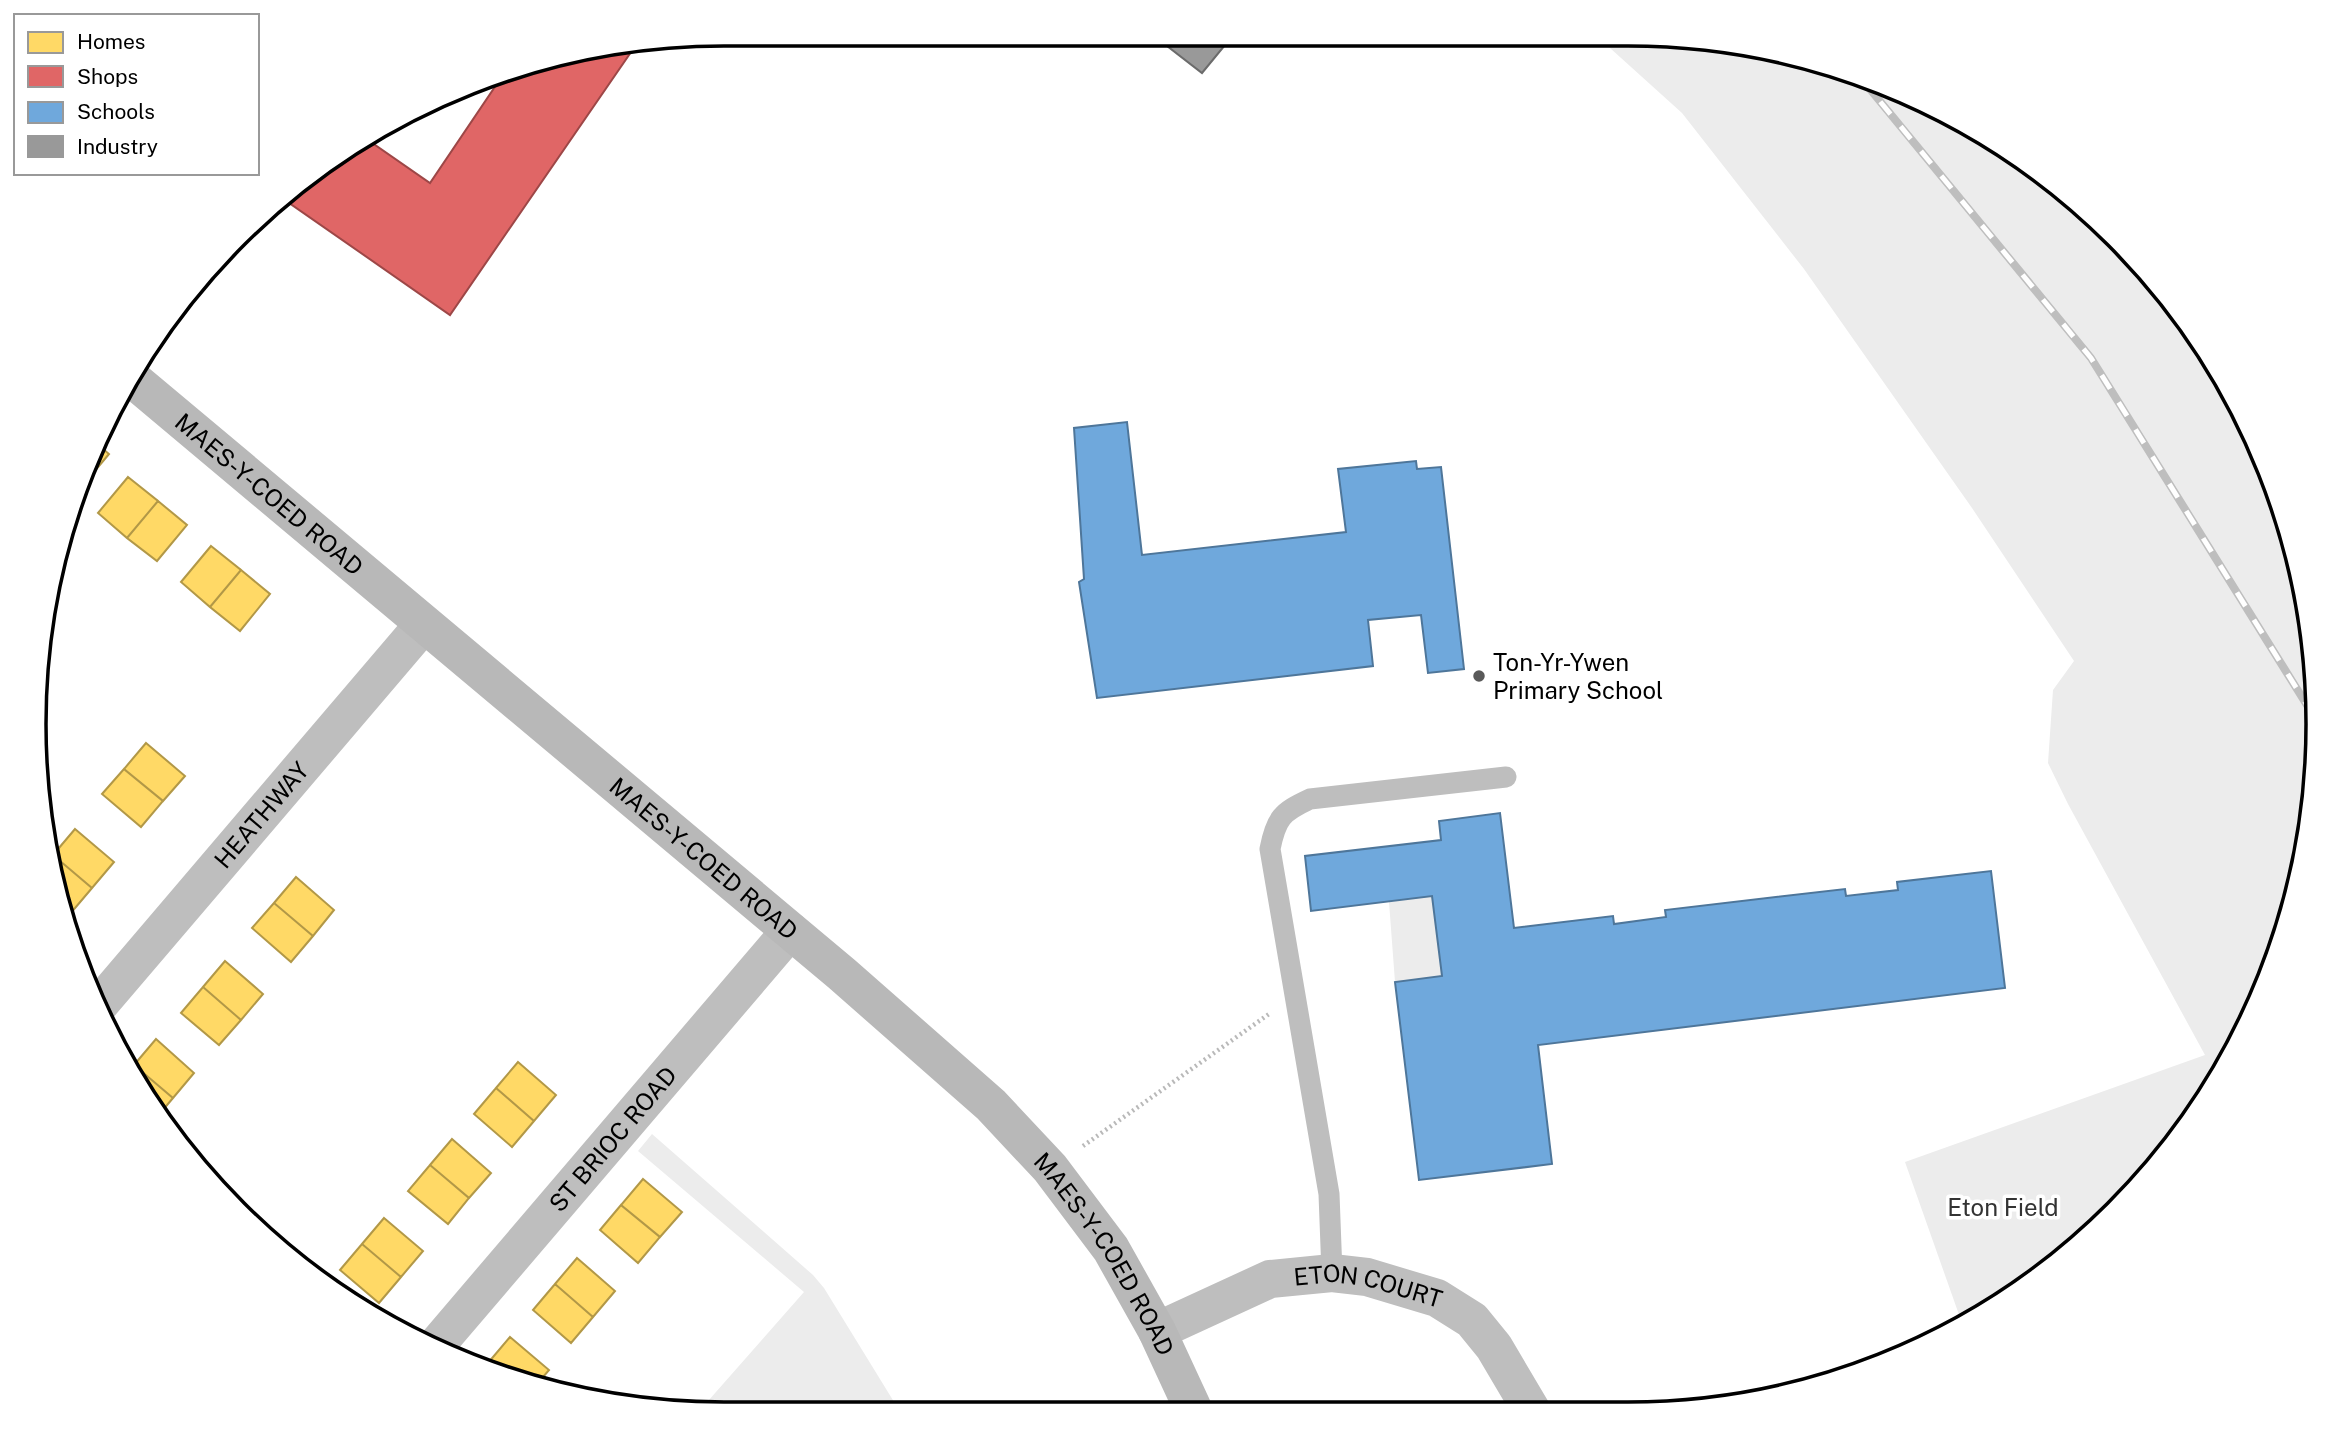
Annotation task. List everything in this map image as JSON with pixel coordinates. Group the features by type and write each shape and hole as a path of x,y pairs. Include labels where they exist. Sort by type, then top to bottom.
{"street":[{"name":"MAES-Y-COED ROAD","path":"137,383 790,931 991,1105 1029,1145 1111,1249 1157,1331 1190,1402"},
{"name":"HEATHWAY","path":"104,999 423,625"},
{"name":"ST BRIOC ROAD","path":"440,1340 790,931"},
{"name":"ETON COURT","path":"1157,1331 1270,1279 1332,1273 1367,1276 1437,1298 1472,1320 1494,1347 1526,1402"}],"lane":[{"path":"1332,1273 1329,1194 1270,849 1275,824 1289,808 1310,799 1506,777"}],"path":[{"path":"1083,1146 1295,995"}],"green space":[{"name":"Eton Field","path":"1608,46 1716,51 1803,69 1845,82 1927,115 1966,136 2040,186 2107,244 2165,311 2191,347 2236,424 2254,464 2282,548 2300,635 2306,724 2304,768 2300,813 2282,900 2254,984 2215,1063 2165,1137 2137,1171 2107,1204 2040,1262 1959,1316 1905,1162 2205,1055 2048,763 2053,690 2074,661 1972,508 1804,269 1682,113"},
{"path":"1432,896 1442,976 1395,982 1389,902"},
{"path":"652,1134 813,1275 824,1288 894,1402 707,1402 804,1292 638,1151"}],"building: Homes":[{"path":"104,449 109,454 94,472"},
{"path":"128,477 158,501 127,538 98,513"},
{"path":"158,501 187,525 157,561 127,538"},
{"path":"211,546 241,570 210,607 181,582"},
{"path":"241,570 270,594 240,631 210,607"},
{"path":"146,743 185,776 163,801 124,769"},
{"path":"124,769 163,801 141,827 102,794"},
{"path":"75,829 114,862 92,888 60,861 58,849"},
{"path":"60,861 92,888 72,911"},
{"path":"296,877 334,910 313,936 274,903"},
{"path":"274,903 313,936 291,962 252,928"},
{"path":"225,961 263,994 241,1020 203,987"},
{"path":"203,987 241,1020 219,1045 181,1013"},
{"path":"156,1039 194,1073 173,1098 141,1071 136,1063"},
{"path":"518,1062 556,1095 534,1121 496,1088"},
{"path":"141,1071 173,1098 165,1108"},
{"path":"496,1088 534,1121 512,1147 474,1114"},
{"path":"452,1139 491,1173 469,1198 430,1165"},
{"path":"430,1165 469,1198 448,1224 408,1191"},
{"path":"643,1179 682,1212 660,1237 621,1205"},
{"path":"621,1205 660,1237 638,1263 600,1230"},
{"path":"384,1218 423,1251 401,1277 362,1244"},
{"path":"362,1244 401,1277 379,1303 340,1270"},
{"path":"577,1258 615,1291 593,1317 555,1284"},
{"path":"555,1284 593,1317 571,1343 533,1310"},
{"path":"510,1337 549,1370 543,1377 490,1360"}],"building: Shops":[{"path":"631,52 450,315 290,203 373,144 430,183 496,86 548,69"}],"building: Schools":[{"path":"1127,422 1142,555 1346,532 1338,469 1416,461 1417,469 1441,467 1464,669 1428,673 1421,615 1368,620 1373,666 1097,698 1079,582 1084,579 1074,428"},
{"path":"1500,813 1514,928 1613,916 1614,924 1666,917 1665,910 1845,889 1846,896 1898,890 1897,882 1991,871 2005,988 1538,1045 1552,1164 1419,1180 1395,982 1442,976 1432,896 1311,911 1305,856 1441,840 1439,821"}],"building: Industry":[{"path":"1167,46 1224,46 1202,73"}],"railway":[{"path":"1872,92 2091,358 2305,702"}],"place":[{"name":"Ton-Yr-Ywen Primary School","path":"1479,676"}]}
